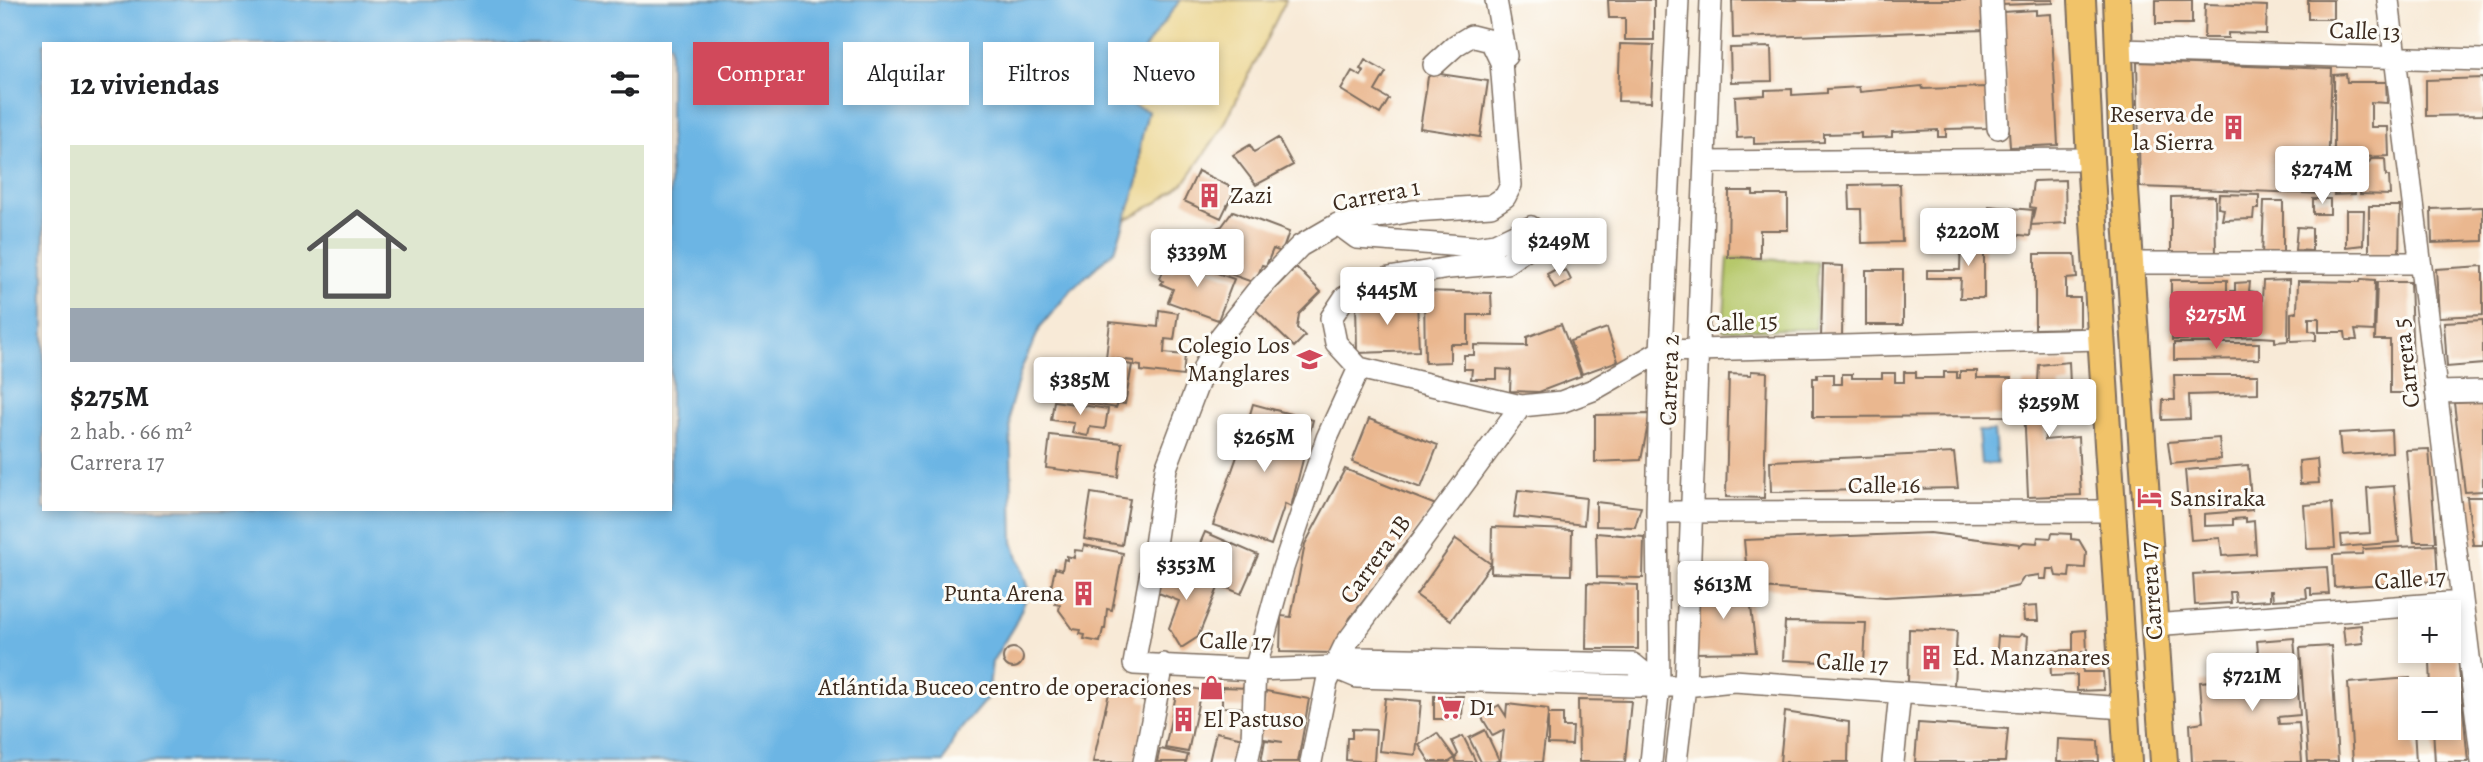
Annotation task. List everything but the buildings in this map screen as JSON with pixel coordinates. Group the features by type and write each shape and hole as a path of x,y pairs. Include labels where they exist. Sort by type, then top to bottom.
{"main road":[{"name":"Carrera 17","path":"2082,0 2128,762"},
{"name":"Carrera 17","path":"2117,0 2123,160 2164,762"}],"street":[{"path":"1496,0 1507,60 1507,124"},
{"name":"Carrera 2","path":"1651,762 1659,685 1657,512 1661,351 1678,0"},
{"name":"Carrera 2","path":"1676,762 1685,686 1711,0"},
{"path":"1992,0 1998,128"},
{"name":"Carrera 5","path":"2388,0 2482,762"},
{"path":"1434,65 1456,45 1471,36 1492,41 1501,62 1507,124"},
{"name":"Calle 13","path":"2120,50 2483,60"},
{"name":"Carrera 1","path":"1134,664 1167,468 1205,365 1221,336 1256,292 1300,246 1338,224 1413,211 1491,206 1505,197 1511,184 1507,124"},
{"path":"1706,162 2090,159"},
{"path":"1247,762 1252,739 1255,670 1283,568 1327,438 1359,368 1336,343 1331,318 1345,297 1389,278 1449,268 1506,263 1532,245 1537,232 1531,228 1523,229 1496,244 1475,247 1356,238 1338,224"},
{"path":"2130,263 2420,263"},
{"name":"Calle 15","path":"1359,368 1521,406 1561,402 1593,390 1661,351 2101,339"},
{"path":"2436,392 2483,391"},
{"name":"Carrera 1B","path":"1311,762 1327,682 1345,645 1521,406"},
{"name":"Calle 16","path":"1657,512 2112,510"},
{"name":"Calle 17","path":"2153,625 2462,602"},
{"name":"Calle 17","path":"1134,664 1255,670 1334,667 1357,677 1520,672 1659,685 1685,686 1734,681 2124,708"},
{"path":"1143,762 1163,664"},
{"path":"1893,762 1900,693"}],"green space":[{"path":"1728,257 1818,262 1816,329 1723,330"}],"sand":[{"path":"1180,0 1286,0 1223,127 1184,183 1158,202 1125,220 1138,181 1141,139 1148,112 1131,105 1219,105 1219,42 1149,42"}],"water":[{"path":"0,0 1180,0 1149,42 1108,42 1108,105 1133,105 1148,111 1140,145 1138,181 1115,250 1071,290 1041,326 1022,367 1010,408 1013,542 1029,592 1015,624 992,662 988,697 955,736 944,762 0,762"},
{"path":"1978,431 1994,431 1997,464 1981,464"}],"place":[{"name":"Reserva de la Sierra","path":"2234,128"},
{"name":"Zazi","path":"1210,195"},
{"name":"Colegio Los Manglares","path":"1310,359"},
{"name":"Sansiraka","path":"2150,498"},
{"name":"Punta Arena","path":"1084,593"},
{"name":"Ed. Manzanares","path":"1932,657"},
{"name":"Atlántida Buceo centro de operaciones","path":"1212,687"},
{"name":"D1","path":"1449,707"},
{"name":"El Pastuso","path":"1183,719"}]}
